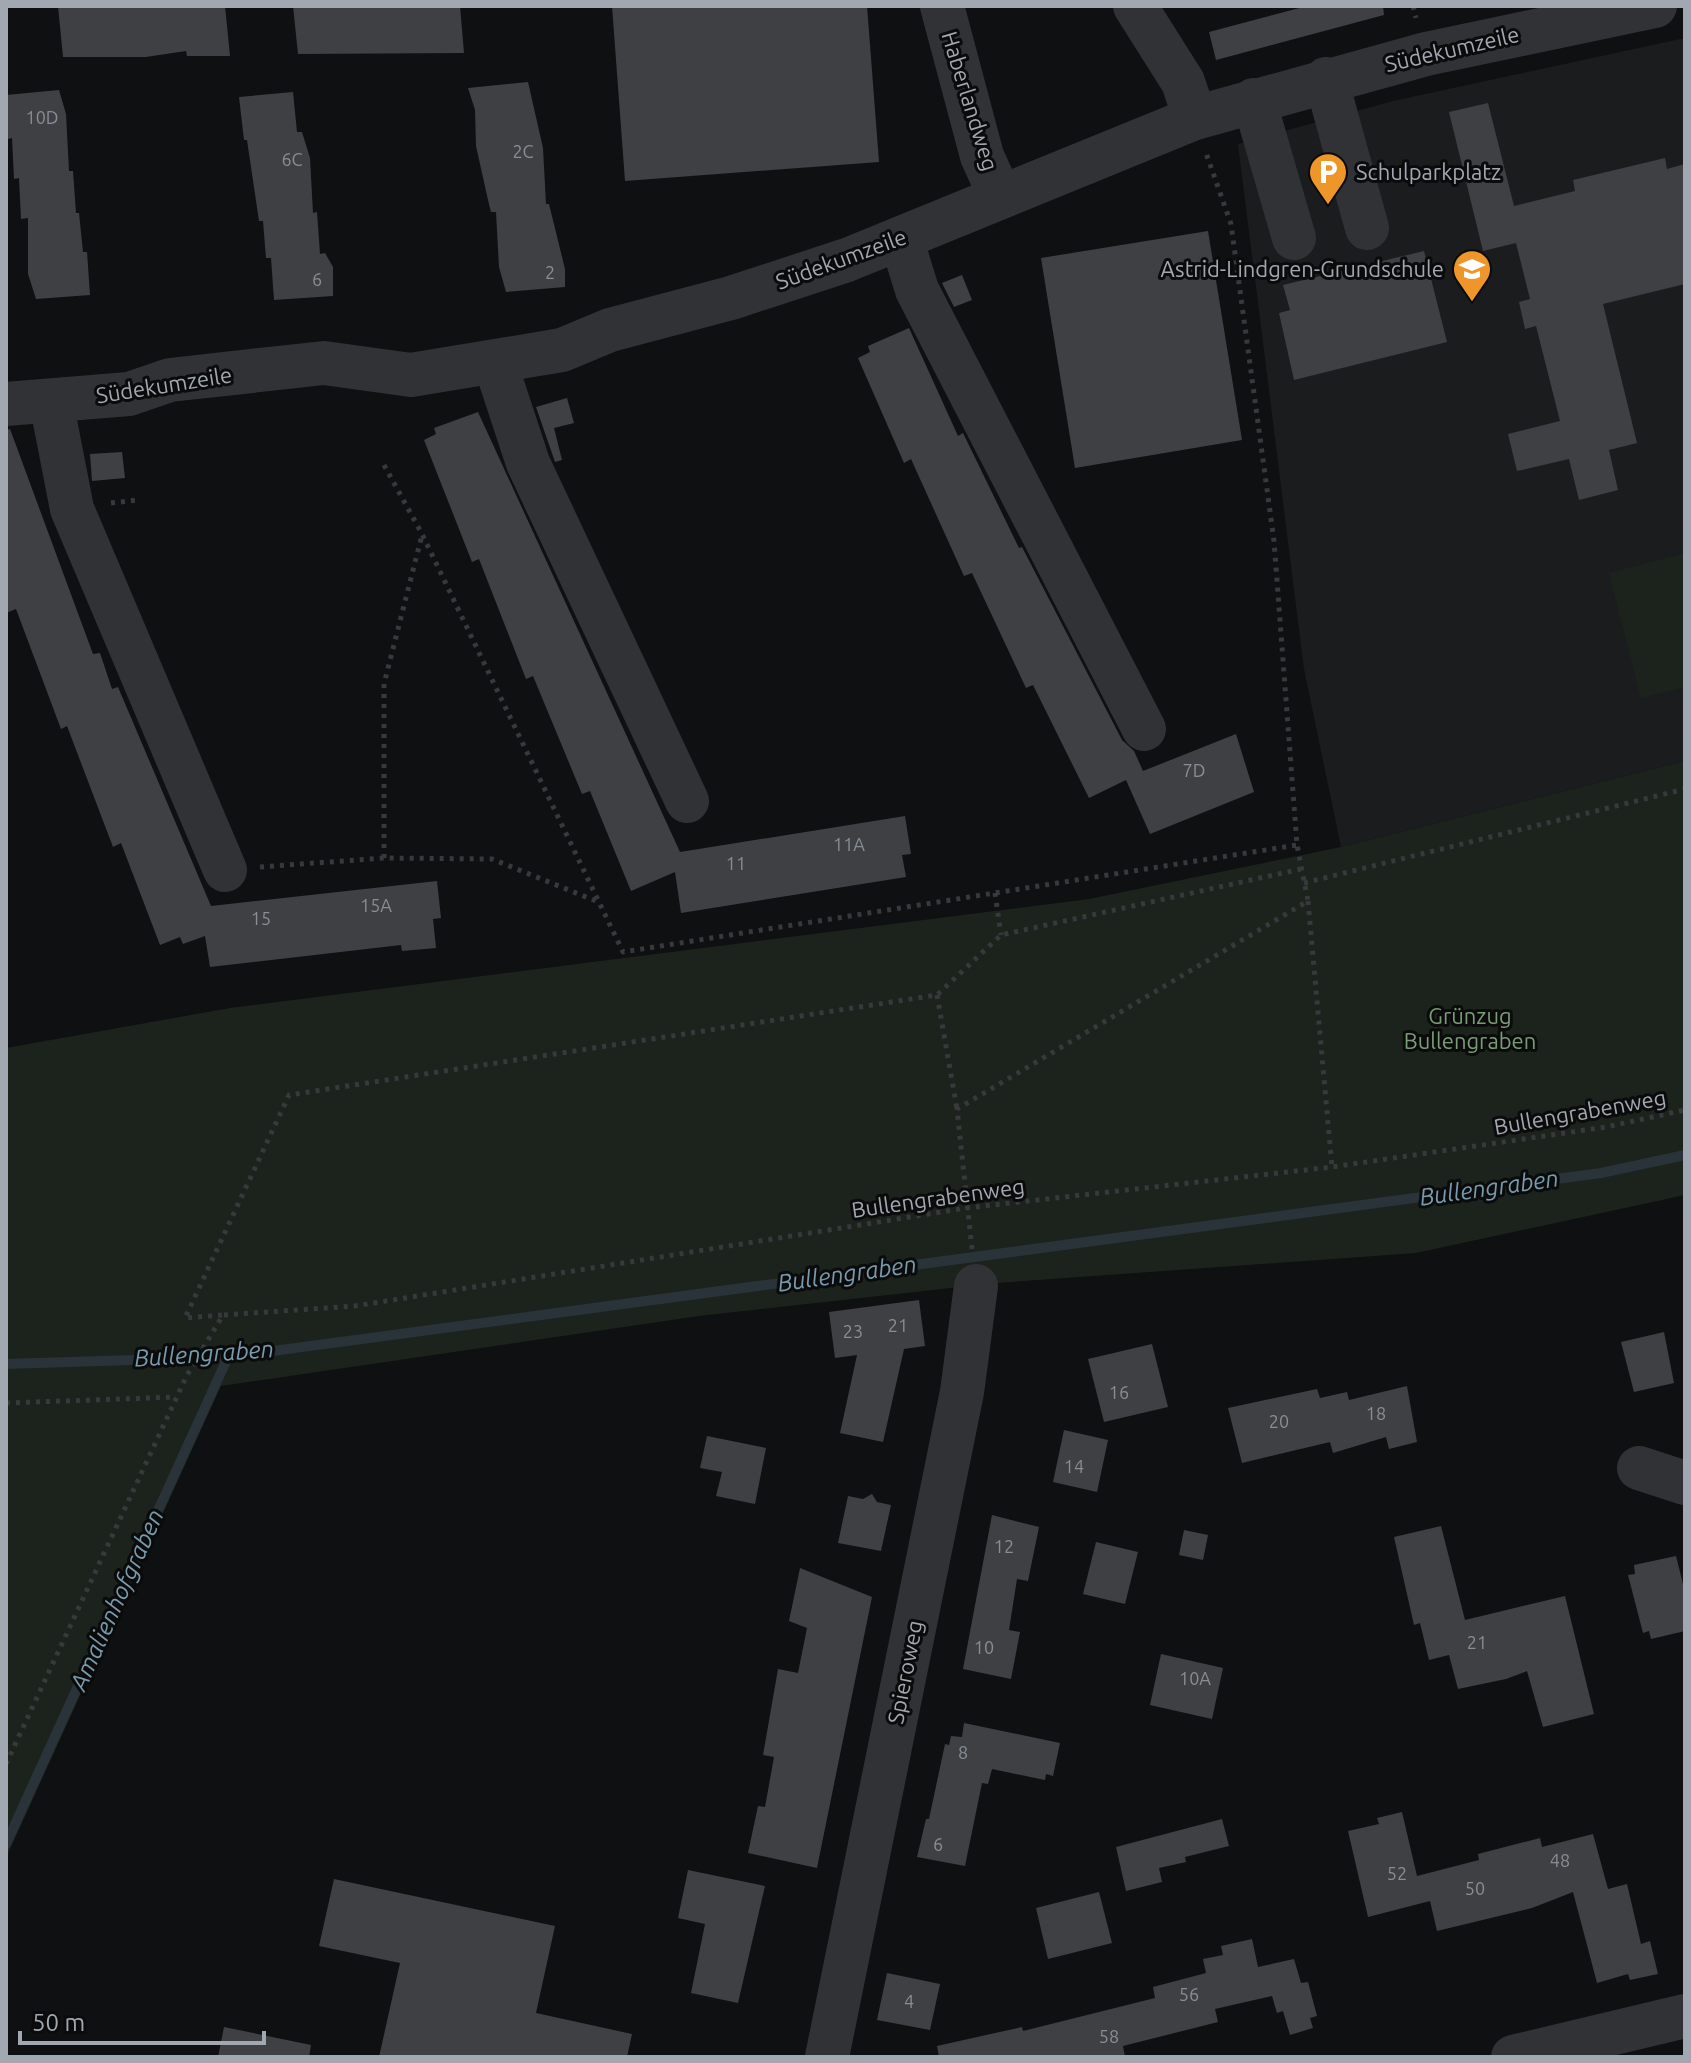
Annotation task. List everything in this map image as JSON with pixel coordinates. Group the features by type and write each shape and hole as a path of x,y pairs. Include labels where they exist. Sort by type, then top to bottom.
{"street":[{"name":"Haberlandweg","path":"942,6 982,156 1000,196"},
{"path":"1135,6 1183,82 1195,118"},
{"name":"Südekumzeile","path":"6,404 129,394 170,380 324,363 411,375 562,350 610,330 788,280 901,238 1195,118 1326,79 1454,47 1655,6"},
{"path":"1326,79 1367,228"},
{"path":"1254,100 1294,238"},
{"path":"901,238 917,290 1144,729"},
{"path":"498,361 501,381 528,463 687,801"},
{"path":"51,401 72,509 225,870"},
{"name":"Spieroweg","path":"827,2057 962,1392 976,1286"},
{"path":"1639,1468 1685,1483"},
{"path":"1513,2057 1685,2016"}],"path":[{"path":"1195,118 1231,224 1274,541 1297,845 1308,901 1332,1167"},
{"path":"384,465 422,534 623,952 1297,845"},
{"path":"384,858 384,684 422,534"},
{"path":"1304,883 1685,789"},
{"path":"225,870 384,858 492,859 602,904"},
{"path":"966,1208 957,1109 937,995 1001,935 1302,869"},
{"path":"995,893 1001,935"},
{"path":"957,1109 1308,901"},
{"name":"Bullengrabenweg","path":"937,995 289,1095 185,1318 355,1306 966,1208 1332,1167 1606,1127 1685,1110"},
{"path":"6,1764 176,1397 223,1315"},
{"path":"6,1403 176,1397"}],"shaded area":[{"name":"Astrid-Lindgren-Grundschule","path":"1685,38 1685,761 1341,847 1304,669 1238,144 1393,101"}],"green space":[{"path":"1685,553 1685,687 1641,698 1609,573"},
{"name":"Grünzug Bullengraben","path":"1685,761 1685,1195 1416,1253 996,1283 699,1316 221,1386 6,1858 6,1048 230,1008 1089,899 1341,847"}],"building":[{"path":"58,6 225,6 230,56 187,56 186,51 146,57 63,57"},
{"path":"293,6 460,6 464,53 298,54"},
{"path":"612,6 867,6 879,162 625,181"},
{"path":"1307,6 1383,6 1384,15 1216,60 1209,32"},
{"path":"528,82 543,148 546,204 549,204 565,269 565,287 506,292 499,267 496,212 491,212 488,200 476,146 475,110 468,88"},
{"path":"59,90 66,114 69,171 73,171 76,213 79,213 83,252 87,252 90,295 36,299 28,274 28,218 21,219 19,178 14,179 12,138 8,139 6,95"},
{"path":"293,92 297,132 302,132 310,158 313,213 317,212 320,254 325,253 333,267 333,296 274,300 271,258 266,258 263,221 259,221 239,97"},
{"path":"1488,103 1514,206 1575,191 1573,180 1665,158 1667,169 1685,164 1685,284 1603,304 1637,443 1609,450 1618,490 1579,500 1569,459 1517,471 1508,434 1560,421 1536,326 1525,329 1519,302 1530,299 1516,243 1483,251 1449,112"},
{"path":"1208,231 1242,440 1075,468 1041,258"},
{"path":"1424,251 1447,342 1294,380 1279,313 1290,310 1283,285"},
{"path":"962,275 972,300 954,307 942,283"},
{"path":"909,328 958,436 963,433 1019,548 1022,547 1122,740 1134,751 1143,771 1236,734 1254,792 1150,834 1126,780 1089,798 1033,685 1026,688 972,573 964,576 911,459 904,463 858,358 870,352 868,346"},
{"path":"567,398 574,423 554,428 562,460 555,462 536,407"},
{"path":"478,412 680,852 905,816 911,854 902,855 906,877 681,913 675,872 631,891 590,791 582,794 533,676 526,679 479,559 472,562 424,440 436,434 434,428"},
{"path":"10,429 93,654 100,653 112,689 118,687 211,906 437,881 441,918 433,919 436,948 402,951 401,945 210,967 205,936 183,944 180,937 160,945 121,843 113,847 67,726 61,729 16,609 6,613 6,430"},
{"path":"122,452 125,478 92,481 90,454"},
{"path":"919,1300 925,1346 904,1349 883,1442 840,1433 857,1355 835,1358 829,1312"},
{"path":"1664,1332 1674,1383 1634,1392 1621,1342"},
{"path":"1152,1344 1168,1407 1104,1422 1088,1359"},
{"path":"1407,1386 1417,1442 1389,1449 1386,1437 1333,1453 1330,1442 1242,1463 1228,1408 1317,1389 1320,1398 1347,1392 1349,1400"},
{"path":"1064,1430 1108,1440 1097,1492 1053,1482"},
{"path":"707,1436 766,1448 755,1504 716,1496 722,1472 700,1468"},
{"path":"872,1494 877,1502 891,1505 881,1551 838,1543 848,1496 863,1499"},
{"path":"992,1515 1039,1527 1028,1581 1017,1579 1009,1630 1020,1632 1011,1679 963,1669"},
{"path":"1441,1526 1465,1620 1565,1596 1594,1714 1543,1727 1527,1671 1506,1679 1458,1689 1449,1655 1429,1660 1420,1623 1414,1625 1394,1537"},
{"path":"1184,1530 1208,1535 1203,1560 1179,1555"},
{"path":"1096,1542 1138,1552 1125,1604 1083,1594"},
{"path":"1676,1556 1685,1592 1685,1631 1651,1639 1649,1631 1643,1633 1628,1575 1635,1574 1634,1565"},
{"path":"800,1568 872,1597 817,1868 748,1853 758,1806 765,1807 774,1757 763,1755 778,1669 798,1673 807,1628 789,1621"},
{"path":"1161,1654 1223,1668 1212,1719 1150,1705"},
{"path":"964,1723 1060,1743 1053,1776 1046,1774 1045,1780 992,1769 988,1784 982,1783 965,1866 917,1857 926,1819 929,1819 945,1744 949,1745 951,1736 962,1737"},
{"path":"1402,1812 1417,1876 1479,1860 1478,1854 1540,1838 1542,1847 1593,1834 1608,1889 1627,1884 1641,1944 1650,1941 1658,1974 1630,1980 1628,1974 1597,1983 1573,1892 1532,1908 1437,1931 1430,1901 1368,1917 1348,1831 1379,1824 1377,1818"},
{"path":"1222,1819 1229,1846 1185,1857 1186,1862 1159,1868 1162,1882 1126,1891 1116,1847"},
{"path":"688,1870 765,1886 738,2003 691,1993 705,1924 678,1918"},
{"path":"334,1879 555,1926 536,2013 632,2034 627,2057 379,2057 400,1963 319,1946"},
{"path":"1099,1892 1112,1943 1048,1959 1036,1908"},
{"path":"1252,1939 1258,1967 1294,1959 1301,1983 1308,1982 1317,2016 1310,2018 1313,2028 1290,2035 1283,2011 1277,2013 1272,1996 1215,2009 1218,2022 1123,2046 1125,2057 939,2057 937,2046 1022,2027 1023,2031 1155,1998 1153,1987 1206,1973 1203,1959 1223,1955 1221,1946"},
{"path":"887,1973 940,1984 930,2030 877,2020"},
{"path":"224,2027 311,2045 309,2057 218,2057"}],"waterway":[{"name":"Bullengraben","path":"6,1364 228,1357 1601,1173 1685,1155"},
{"name":"Amalienhofgraben","path":"6,1844 228,1357"}],"place":[{"name":"Schulparkplatz","path":"1328,206"},
{"name":"Astrid-Lindgren-Grundschule","path":"1472,303"}]}
